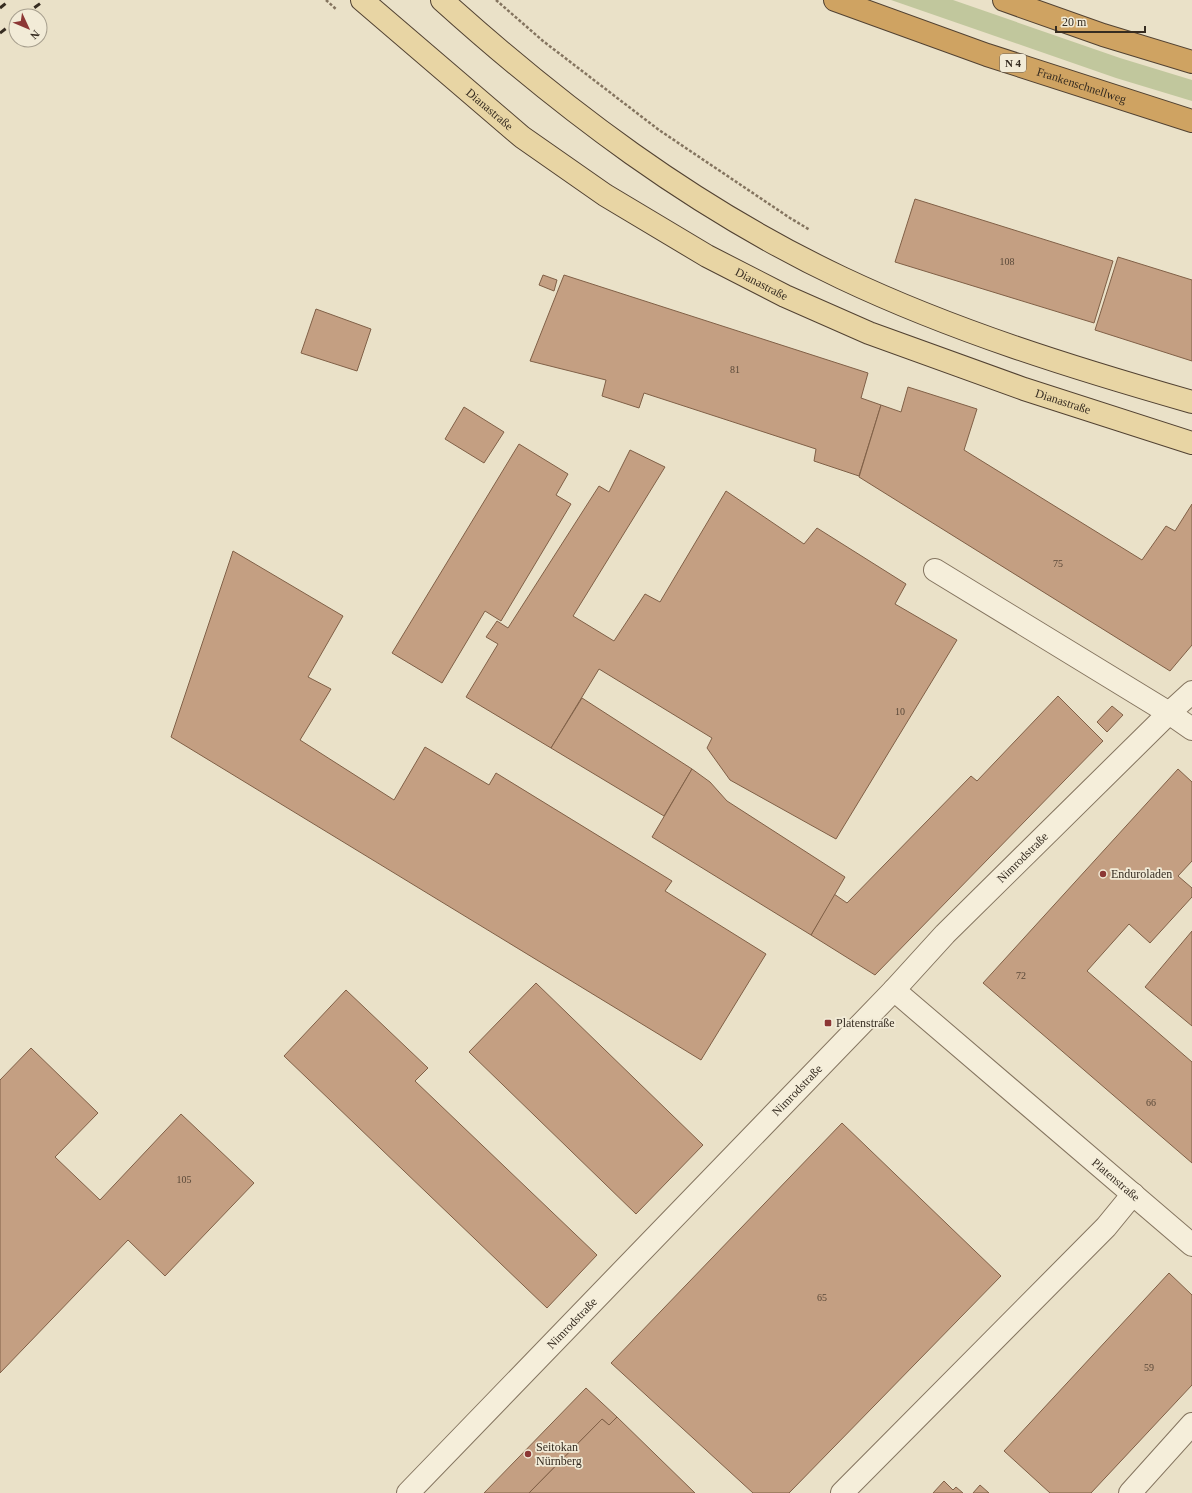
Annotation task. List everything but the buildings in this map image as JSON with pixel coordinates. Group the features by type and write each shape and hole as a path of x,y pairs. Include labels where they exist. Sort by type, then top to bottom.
{"highway":[{"name":"Frankenschnellweg","path":"835,0 987,55 1192,121"},
{"path":"1004,0 1103,35 1192,62"}],"main road":[{"name":"Dianastraße","path":"362,0 504,123 533,146 631,211 720,263 799,302 869,333 1024,389 1192,443"},
{"path":"442,0 534,79 626,150 723,215 792,253 887,298 951,324 1052,360 1192,402"}],"street":[{"path":"935,570 1169,713 1192,729"},
{"name":"Nimrodstraße","path":"408,1493 894,990 945,934 1192,692"},
{"name":"Platenstraße","path":"894,990 1192,1244"},
{"path":"842,1493 1106,1227 1133,1194"},
{"path":"1130,1493 1192,1424"}],"path":[{"path":"496,0 543,41 659,130 790,218 814,232"}],"green space":[{"path":"891,0 953,0 1120,58 1192,80 1192,101 1116,78"}],"railway":[{"path":"0,8 10,0"},
{"path":"34,8 45,0"},
{"path":"0,33 8,27"}],"place":[{"name":"Enduroladen","path":"1103,874"},
{"name":"Platenstraße","path":"828,1023"},
{"name":"Seitokan Nürnberg","path":"528,1454"}]}
